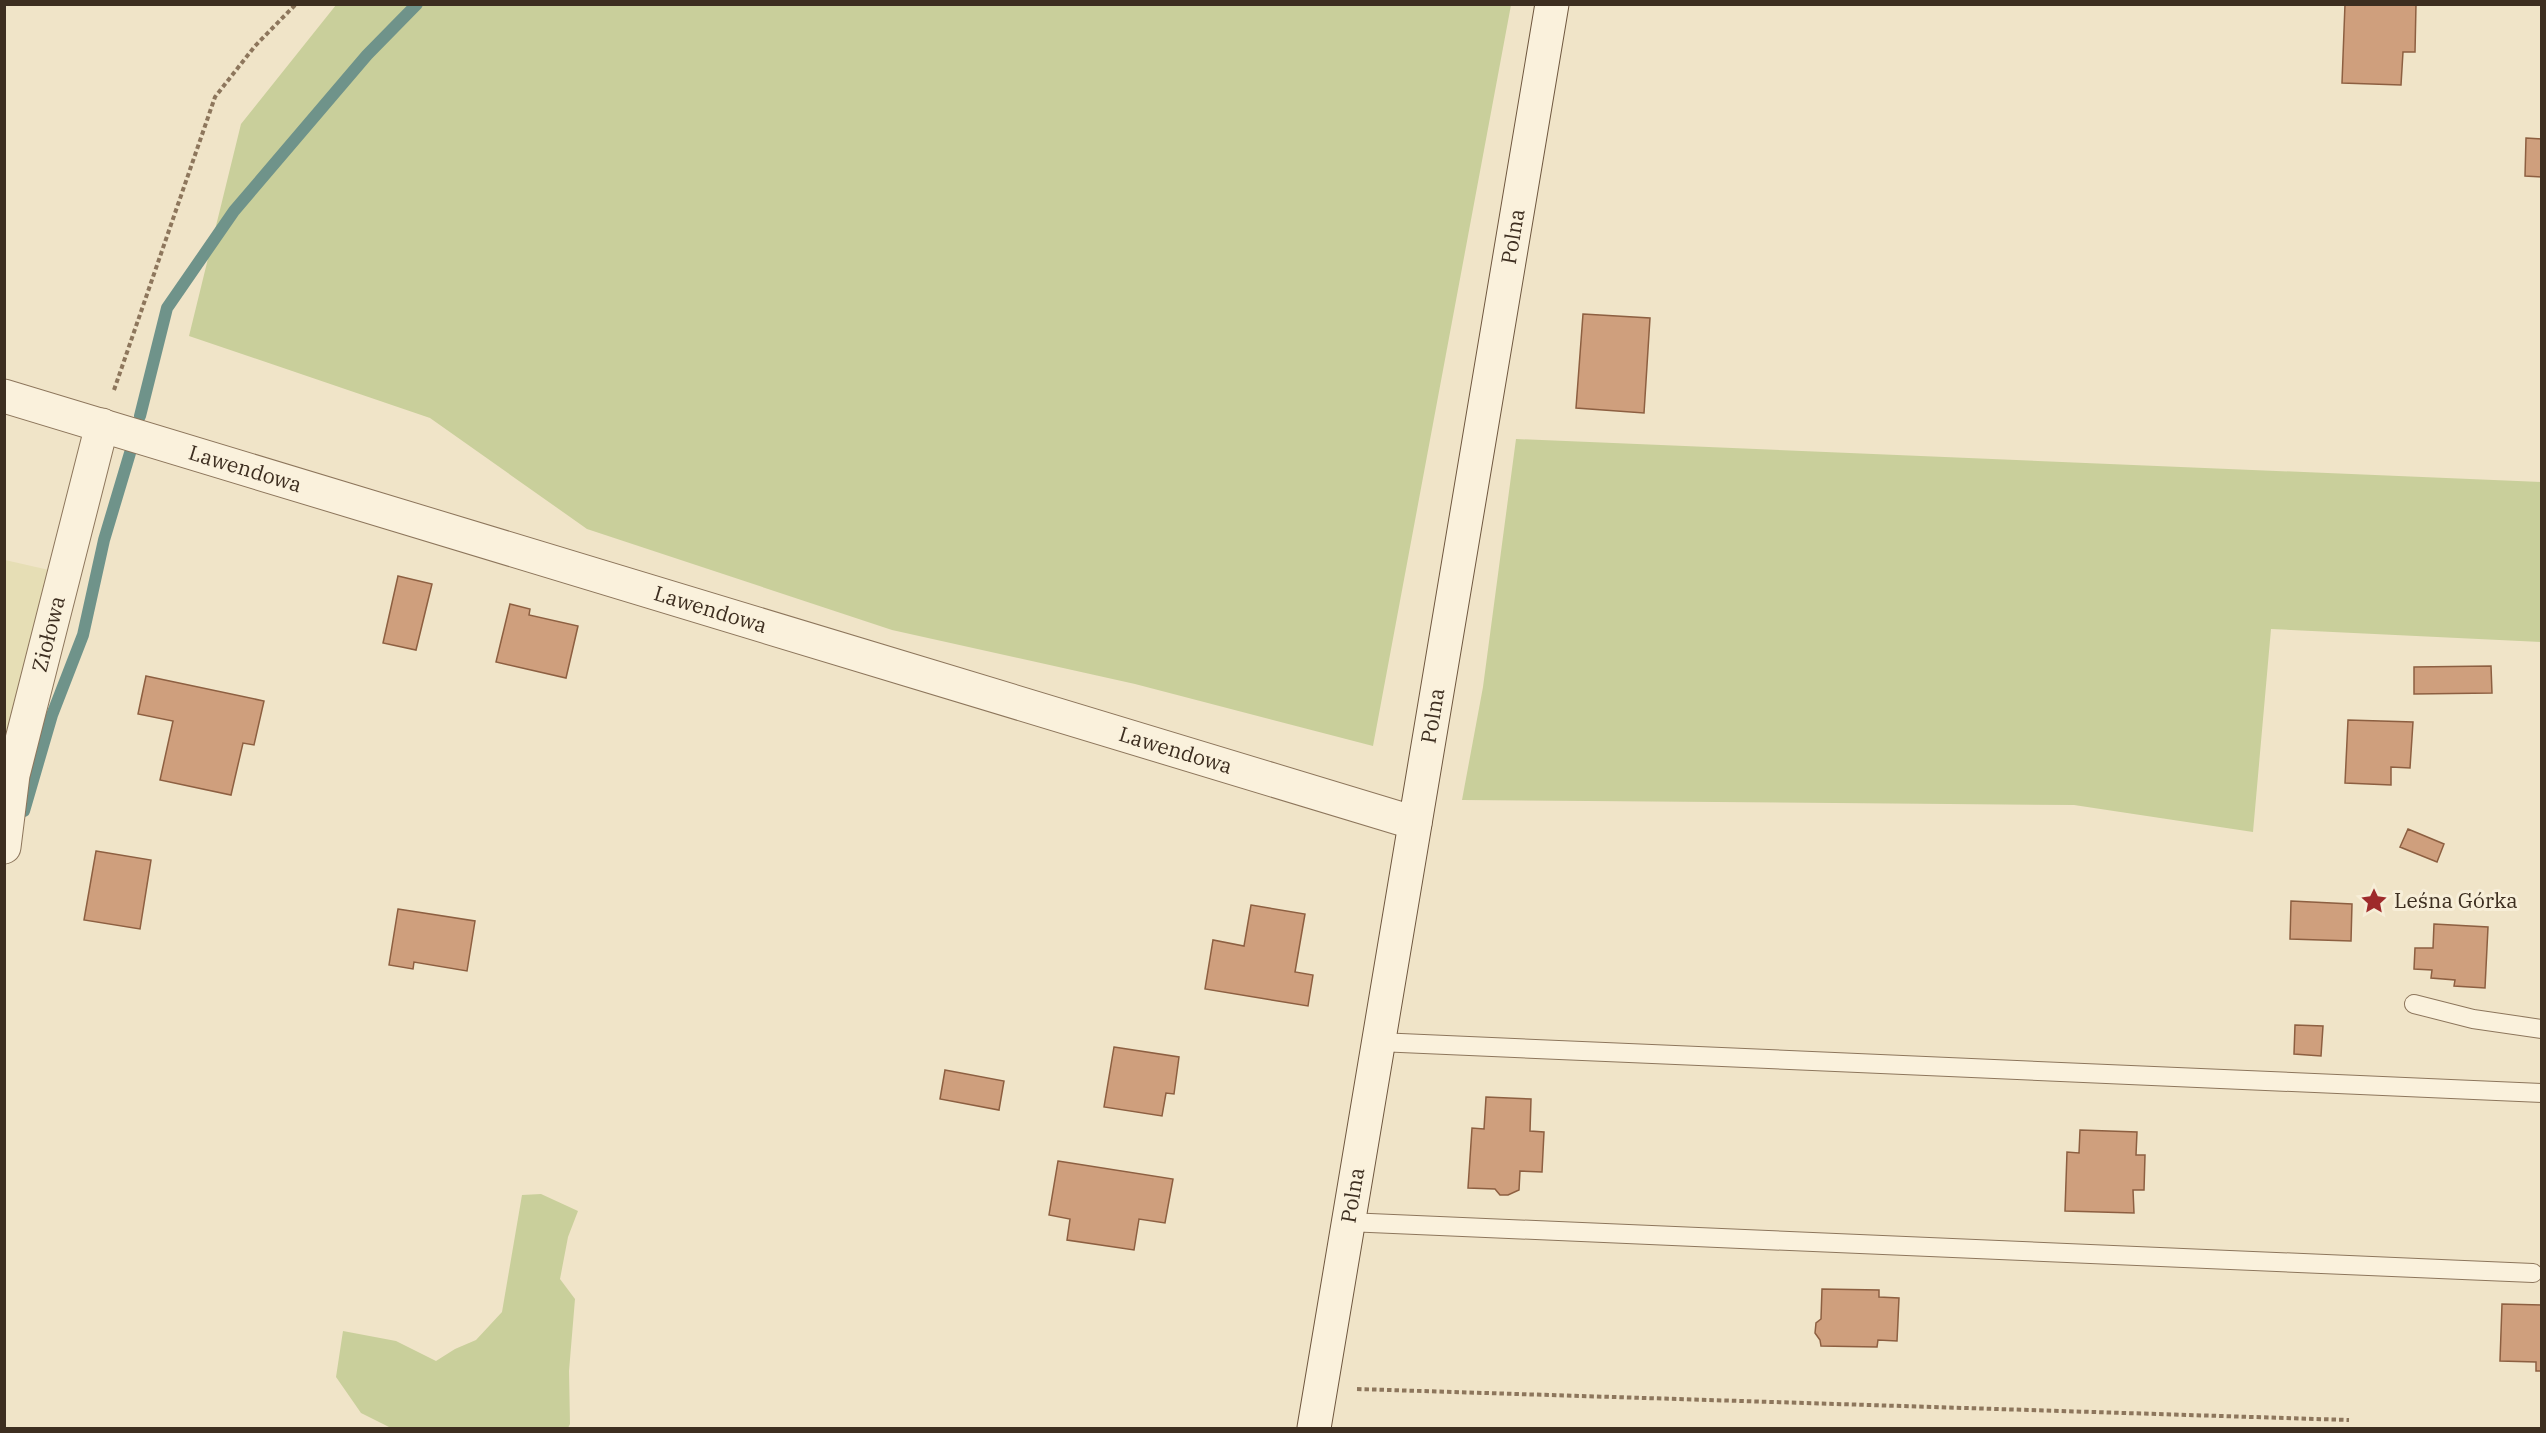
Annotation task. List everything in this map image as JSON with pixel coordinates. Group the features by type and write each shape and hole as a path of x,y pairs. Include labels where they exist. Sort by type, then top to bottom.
{"street":[{"name":"Polna","path":"1314,1428 1551,4"},
{"name":"Lawendowa","path":"4,396 1415,823"},
{"name":"Ziołowa","path":"4,847 13,775 102,425"}],"lane":[{"path":"2414,1004 2473,1020 2541,1029"},
{"path":"1378,1042 2541,1093"},
{"path":"1347,1222 2533,1273"}],"path":[{"path":"102,425 215,97 255,46 296,4"},
{"path":"1321,1390 2349,1420"}],"shaded area":[{"path":"5,560 49,570 5,748"}],"green space":[{"path":"336,5 1511,5 1373,746 1135,684 892,630 587,529 430,418 189,336 241,124"},
{"path":"1516,439 2541,482 2541,642 2271,629 2253,832 2074,805 1462,800 1483,687"},
{"path":"541,1194 578,1211 568,1237 560,1279 575,1299 569,1371 570,1424 568,1428 391,1428 361,1413 336,1377 343,1331 396,1341 436,1361 476,1340 502,1312 522,1195"}],"building":[{"path":"2345,4 2416,4 2415,52 2403,52 2401,85 2342,83"},
{"path":"2526,138 2542,139 2542,177 2525,176"},
{"path":"1583,314 1650,318 1644,413 1576,408"},
{"path":"398,576 432,584 416,650 383,643"},
{"path":"510,604 530,609 529,615 578,626 566,678 496,662"},
{"path":"2491,666 2492,693 2414,694 2414,667"},
{"path":"146,676 264,701 254,745 243,743 231,795 160,780 173,721 138,714"},
{"path":"2348,720 2413,722 2410,768 2391,767 2391,785 2345,783"},
{"path":"2408,829 2444,844 2437,862 2400,847"},
{"path":"96,851 151,860 140,929 84,920"},
{"path":"2291,901 2352,904 2351,941 2290,939"},
{"path":"1251,905 1305,914 1295,972 1313,975 1308,1006 1205,989 1213,940 1244,946"},
{"path":"398,909 475,921 467,971 414,962 413,969 389,965"},
{"path":"2434,924 2488,927 2485,988 2454,986 2455,980 2431,978 2432,970 2414,969 2415,948 2433,948"},
{"path":"2295,1025 2323,1026 2321,1056 2294,1054"},
{"path":"1114,1047 1179,1057 1174,1094 1166,1093 1162,1116 1104,1107"},
{"path":"945,1070 1004,1081 999,1110 940,1099"},
{"path":"1486,1097 1531,1099 1530,1131 1544,1132 1542,1172 1520,1171 1519,1190 1508,1195 1500,1195 1495,1189 1468,1188 1472,1128 1484,1129"},
{"path":"2080,1130 2137,1132 2136,1155 2145,1155 2144,1190 2133,1190 2134,1213 2065,1211 2067,1152 2079,1153"},
{"path":"1058,1161 1173,1179 1165,1223 1139,1219 1134,1250 1067,1240 1070,1219 1049,1215"},
{"path":"1822,1289 1879,1290 1879,1297 1899,1298 1897,1341 1878,1340 1877,1347 1821,1346 1815,1333 1816,1323 1821,1319"},
{"path":"2502,1304 2542,1305 2542,1371 2536,1371 2536,1362 2500,1361"}],"waterway":[{"path":"140,416 167,308 234,211 367,55 417,4"},
{"path":"24,811 52,715 83,635 104,540 130,453"}],"place":[{"name":"Leśna Górka","path":"2374,901"}]}
